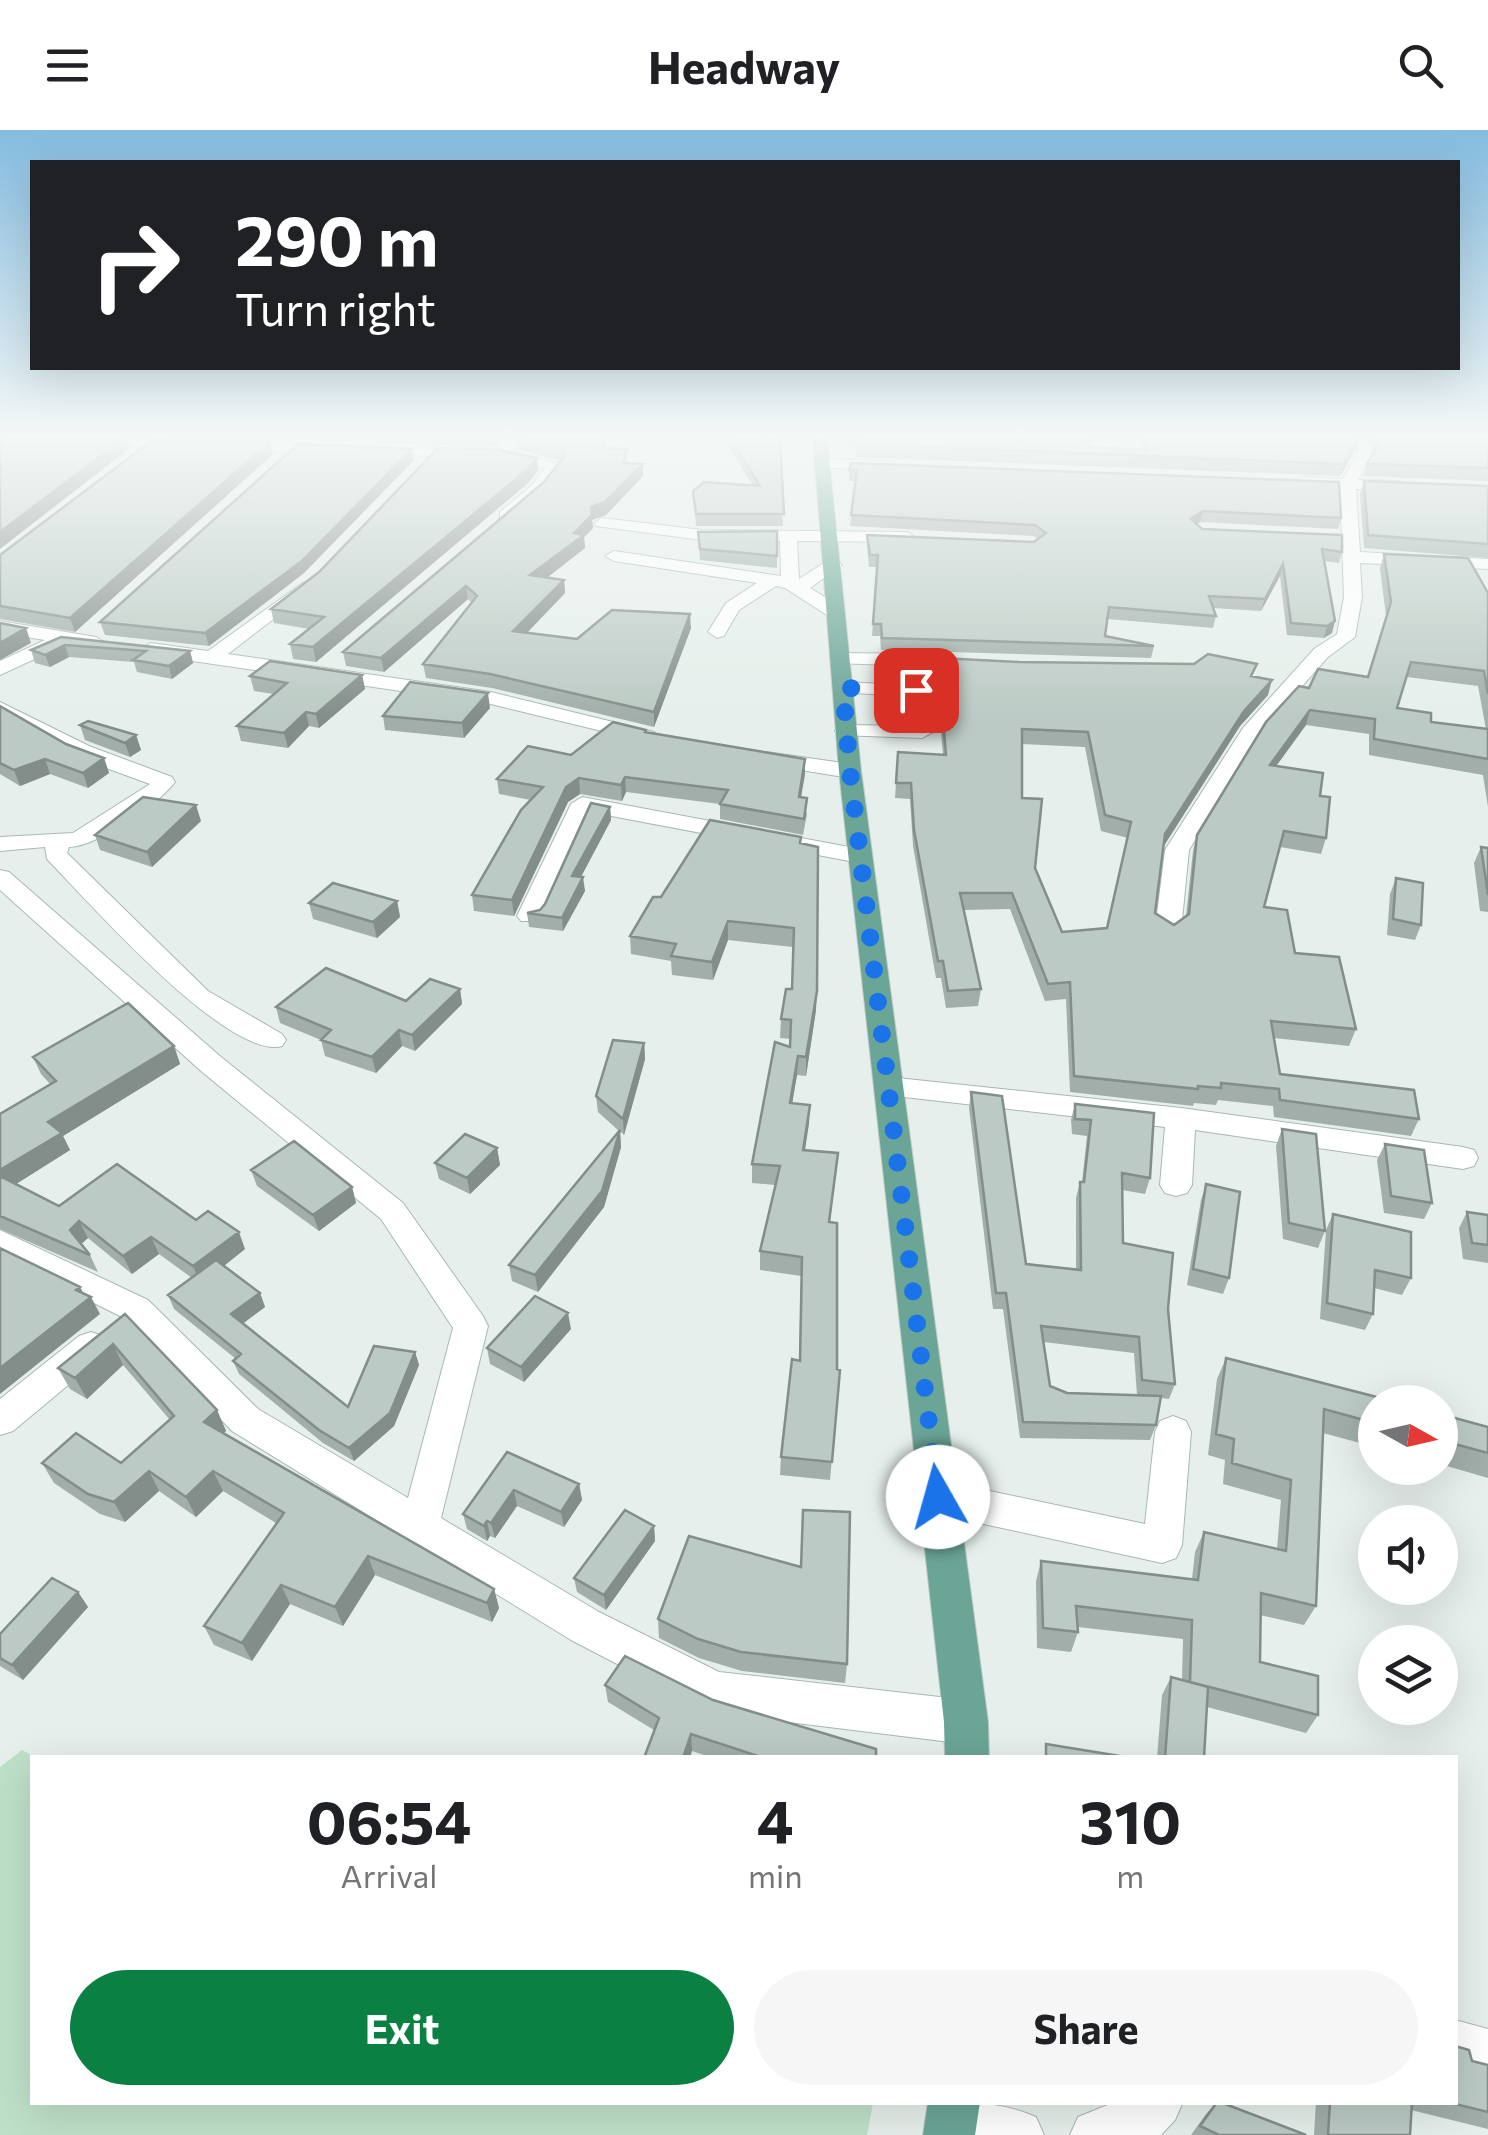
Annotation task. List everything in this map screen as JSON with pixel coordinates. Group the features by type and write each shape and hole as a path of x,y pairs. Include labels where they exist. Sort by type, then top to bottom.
{"main road":[{"path":"830,534 850,771 966,1740"}],"street":[{"path":"673,533 930,538"},
{"path":"1168,930 1176,850 1250,732 1321,653 1346,637 1352,596 1346,533"},
{"path":"782,581 788,534"},
{"path":"1345,544 1488,564"},
{"path":"614,556 803,585 833,565"},
{"path":"214,656 313,580"},
{"path":"782,581 837,613"},
{"path":"718,632 732,607 782,581"},
{"path":"0,627 79,636 128,647 328,666 491,698 660,739"},
{"path":"0,668 79,636"},
{"path":"842,673 936,661"},
{"path":"842,673 916,690 922,732 846,731"},
{"path":"0,708 80,751 164,782 155,793 78,840 0,844"},
{"path":"747,756 850,771"},
{"path":"530,916 582,804 860,856"},
{"path":"58,841 54,854 198,996 272,1040"},
{"path":"0,877 211,1064 392,1211 471,1326 420,1526"},
{"path":"888,1088 1181,1118 1463,1158"},
{"path":"1176,1184 1181,1118"},
{"path":"0,1242 136,1310 245,1420 585,1626 715,1692 966,1740"},
{"path":"0,1420 136,1310"},
{"path":"938,1497 1162,1545 1173,1432"},
{"path":"1458,2046 1488,2054"},
{"path":"1096,2135 1138,2121 1154,2105"},
{"path":"951,2120 1018,2135"}],"green space":[{"path":"22,1750 31,1755 30,2105 873,2105 867,2135 0,2135 0,1767"}],"building":[{"path":"30,533 167,533 70,618 0,606 0,555"},
{"path":"199,533 330,533 302,561 205,633 100,622"},
{"path":"357,533 451,533 313,647 290,644 324,617 271,609 319,572"},
{"path":"484,533 584,535 530,575 564,580 513,631 577,639 612,610 690,614 654,712 490,674 423,664 477,596 466,586 381,658 343,652"},
{"path":"698,533 777,533 777,556 700,549"},
{"path":"1046,533 1342,535 1342,552 1322,549 1335,621 1327,626 1291,623 1283,564 1265,599 1209,596 1216,616 1109,607 1105,636 1154,646 882,638 881,624 873,624 878,555 870,555 867,535 1034,542"},
{"path":"1488,533 1488,544 1368,535"},
{"path":"1384,554 1468,558 1488,593 1488,694 1484,671 1411,662 1397,708 1431,713 1431,722 1488,729 1488,759 1374,739 1375,719 1310,710 1270,765 1323,773 1320,796 1330,797 1326,838 1284,831 1264,907 1287,910 1295,953 1339,957 1356,1029 1271,1021 1280,1074 1414,1090 1419,1119 1280,1100 1279,1089 1221,1083 1221,1088 1198,1089 1074,1076 1070,982 1048,984 1012,893 960,893 981,989 948,991 943,961 938,961 914,830 911,783 896,783 898,752 946,755 939,673 929,673 925,667 883,665 883,655 1019,662 1194,664 1208,654 1257,664 1251,676 1272,680 1244,711 1165,834 1155,913 1174,925 1189,914 1197,835 1266,722 1299,686 1309,688 1318,669 1368,677 1391,602","holes":["1022,729 1088,732 1105,815 1131,822 1107,928 1062,932 1035,868 1042,799 1022,798"]},
{"path":"0,623 26,628 0,643"},
{"path":"61,637 190,651 169,666 133,660 146,651 65,645 45,655 31,650"},
{"path":"270,661 362,675 316,714 306,712 284,733 237,726 287,683 250,676"},
{"path":"410,682 488,693 462,723 383,716"},
{"path":"0,706 66,744 104,758 83,773 45,759 14,770 0,763"},
{"path":"88,721 136,735 125,743 80,725"},
{"path":"613,722 645,732 805,759 799,797 807,798 804,819 720,804 728,790 625,777 621,785 579,778 566,787 512,900 472,895 521,810 543,787 497,779 528,746 571,755"},
{"path":"143,797 196,805 147,852 95,835"},
{"path":"591,803 610,807 572,876 583,877 562,918 527,913 540,910 545,904"},
{"path":"710,820 801,837 800,843 818,847 817,991 806,1057 798,1056 790,1103 810,1105 803,1150 838,1153 829,1222 837,1223 840,1370 832,1462 781,1457 792,1359 800,1361 802,1257 760,1251 780,1166 752,1164 775,1042 790,1047 791,1020 781,1019 786,989 792,989 794,928 728,921 712,962 671,956 676,944 630,936 653,897 661,897"},
{"path":"1481,847 1488,848 1488,895"},
{"path":"1396,878 1423,883 1421,925 1393,919"},
{"path":"333,883 397,901 373,922 309,903"},
{"path":"326,968 406,1001 430,979 460,989 412,1035 399,1030 372,1057 321,1040 331,1030 276,1007"},
{"path":"128,1003 174,1046 48,1122 62,1133 0,1170 0,1114 56,1081 33,1057"},
{"path":"613,1040 644,1043 623,1119 596,1096"},
{"path":"971,1092 1002,1096 1026,1264 1081,1270 1080,1182 1084,1182 1091,1120 1075,1119 1075,1104 1154,1113 1150,1178 1122,1173 1123,1243 1173,1253 1168,1309 1175,1384 1142,1380 1139,1337 1041,1326 1050,1386 1067,1393 1161,1396 1156,1425 1023,1422 1006,1293 996,1293"},
{"path":"1282,1129 1316,1134 1325,1231 1289,1223"},
{"path":"620,1130 602,1191 535,1275 509,1265"},
{"path":"465,1134 497,1148 467,1178 435,1163"},
{"path":"294,1141 352,1187 313,1215 251,1170"},
{"path":"1385,1144 1424,1150 1432,1203 1391,1196"},
{"path":"117,1164 196,1220 208,1211 239,1232 193,1266 151,1237 123,1256 79,1221 70,1230 90,1255 0,1216 0,1176 59,1206"},
{"path":"1206,1184 1240,1192 1229,1278 1193,1269"},
{"path":"1467,1212 1488,1215 1488,1245 1472,1243"},
{"path":"1333,1214 1411,1232 1411,1278 1375,1270 1373,1314 1327,1303"},
{"path":"0,1248 80,1287 76,1290 91,1297 0,1368"},
{"path":"216,1260 260,1293 231,1314 348,1407 374,1346 415,1352 390,1413 349,1448 319,1430 233,1361 241,1354 168,1295"},
{"path":"535,1296 568,1313 521,1367 487,1348"},
{"path":"125,1314 217,1410 204,1422 494,1589 487,1603 368,1556 335,1607 281,1585 242,1643 204,1626 284,1513 213,1471 186,1497 149,1471 114,1502 88,1494 42,1463 76,1433 121,1463 174,1416 113,1344 75,1378 58,1368"},
{"path":"1226,1358 1358,1392 1358,1418 1324,1409 1316,1606 1261,1593 1260,1662 1318,1676 1318,1715 1190,1682 1192,1620 1076,1606 1078,1632 1043,1628 1041,1561 1198,1580 1204,1532 1286,1551 1291,1480 1232,1463 1234,1439 1216,1434"},
{"path":"1458,1419 1488,1427 1488,1453 1458,1445"},
{"path":"507,1452 579,1484 561,1512 514,1490 491,1523 487,1521 484,1526 463,1514"},
{"path":"625,1510 654,1526 604,1595 574,1578"},
{"path":"803,1510 850,1512 847,1664 741,1652 698,1639 658,1619 689,1536 801,1567"},
{"path":"52,1578 78,1592 12,1665 0,1658 0,1634"},
{"path":"625,1656 713,1700 876,1749 876,1755 755,1755 691,1734 684,1755 645,1755 659,1718 605,1685"},
{"path":"1171,1677 1208,1687 1204,1755 1165,1755"},
{"path":"1046,1744 1114,1755 1046,1755"},
{"path":"1458,2047 1469,2050 1472,2061 1488,2065 1488,2112 1458,2105"},
{"path":"1215,2105 1228,2105 1306,2135 1219,2135 1200,2126"},
{"path":"1330,2105 1412,2105 1410,2135 1328,2135"}],"route":[{"path":"916,690 843,688 938,1497"}]}
